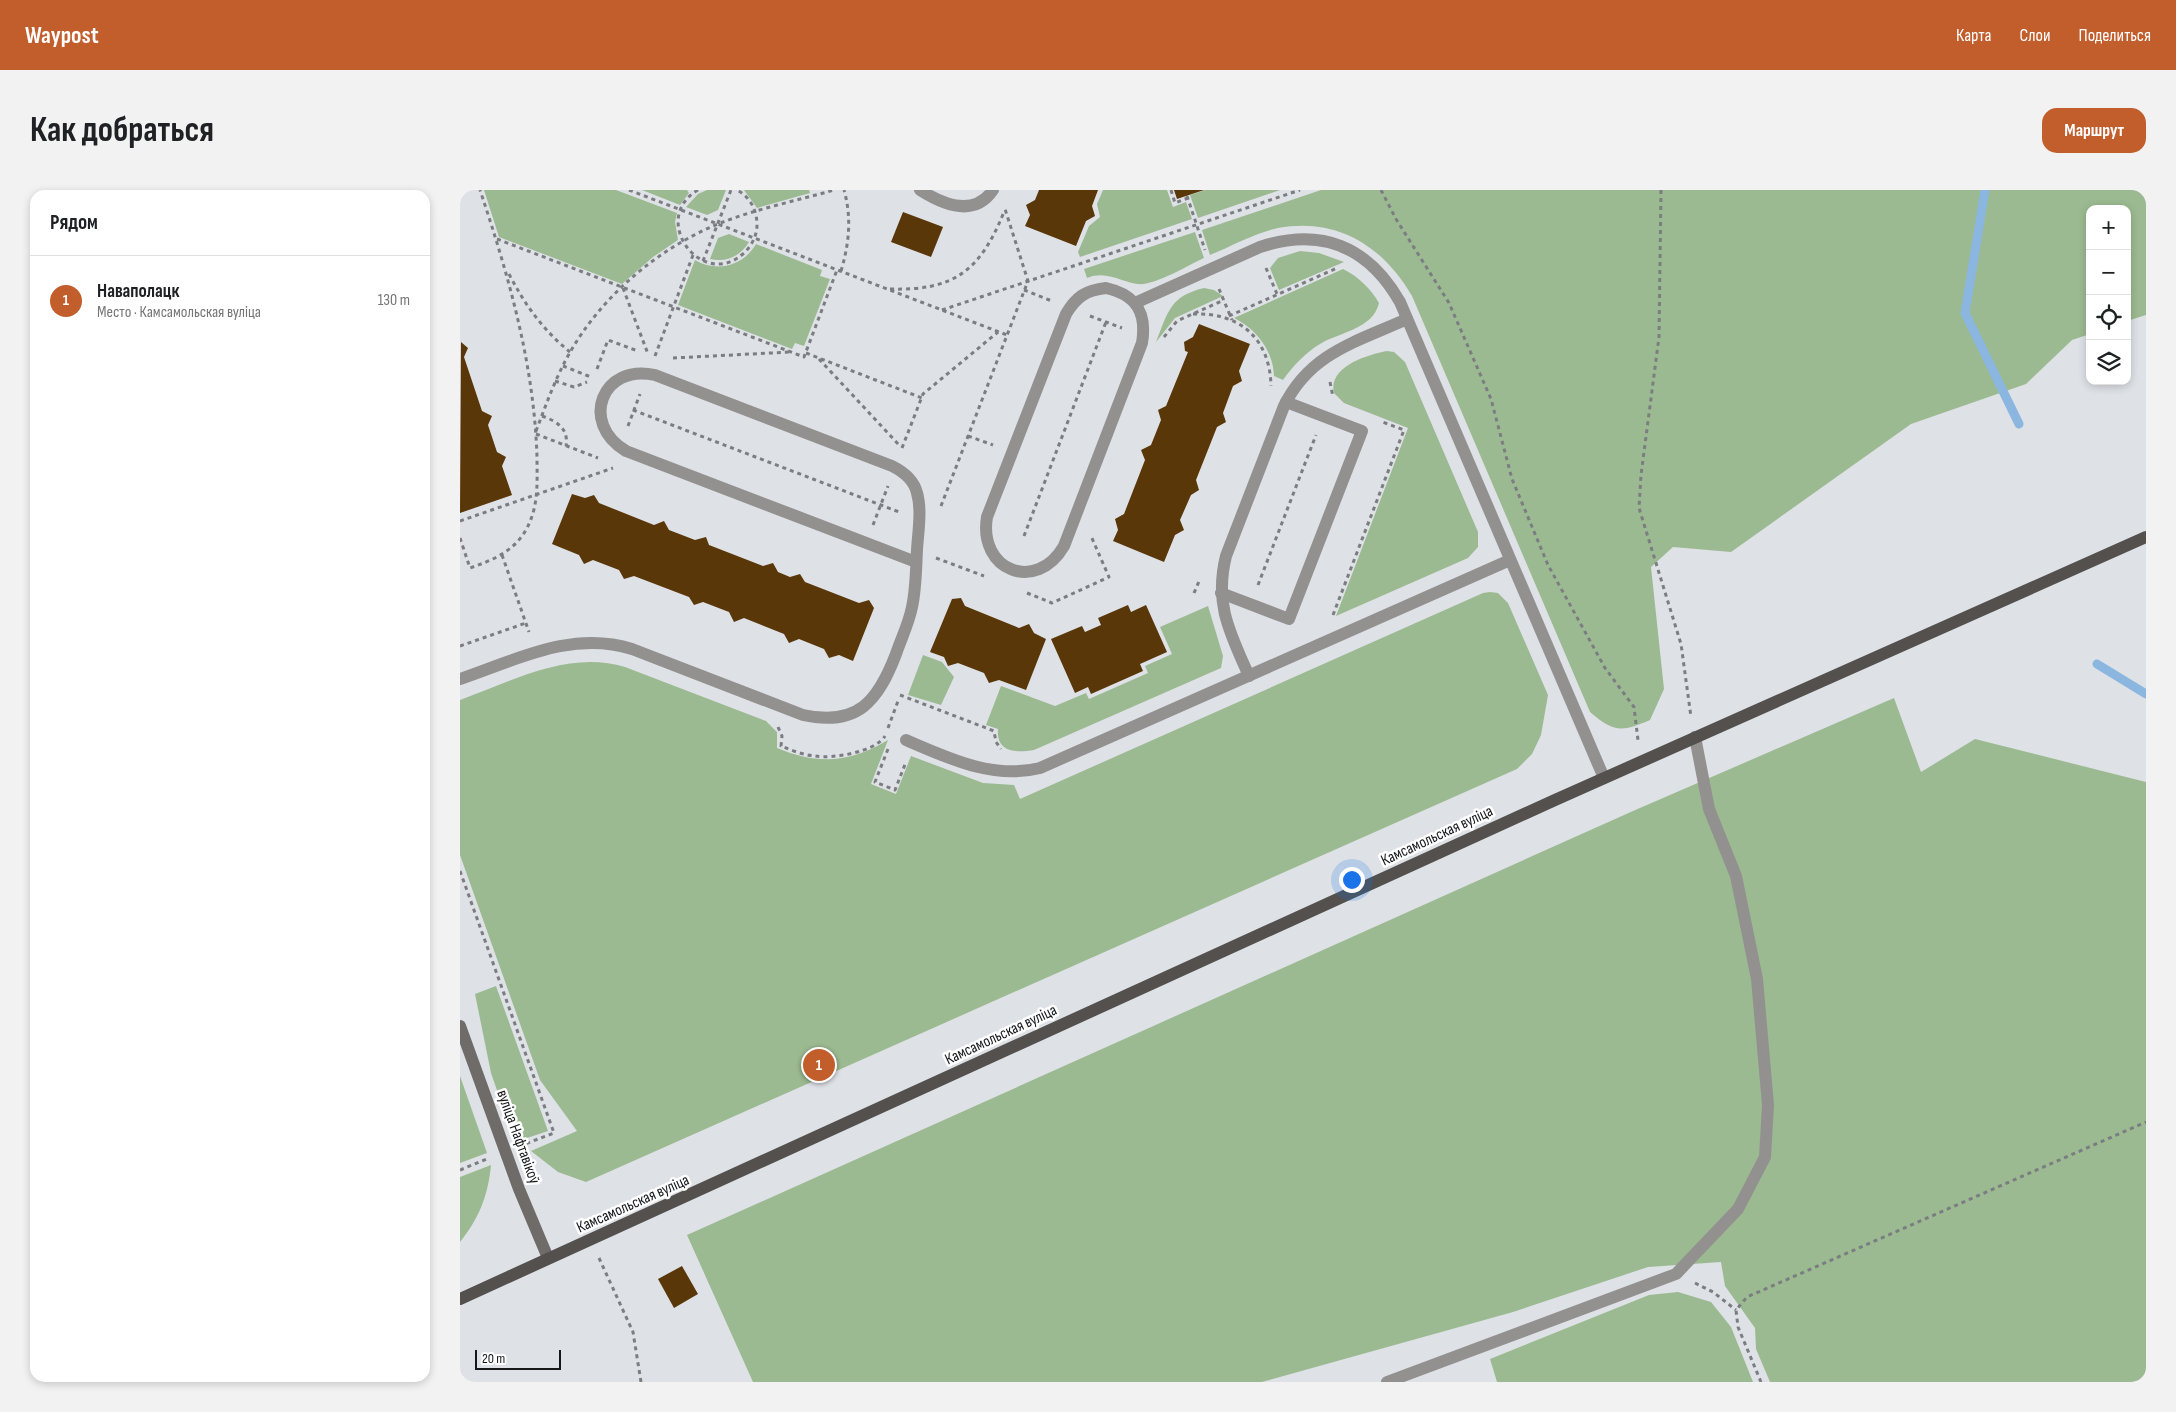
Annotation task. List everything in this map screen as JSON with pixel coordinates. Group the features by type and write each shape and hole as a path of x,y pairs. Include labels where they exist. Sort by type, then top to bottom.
{"main road":[{"name":"Камсамольская вуліца","path":"460,1299 548,1258 591,1241 1630,766 2146,537"}],"street":[{"name":"вуліца Нафтавікоў","path":"460,1026 519,1189 548,1258"}],"lane":[{"path":"920,190 939,201 960,207 972,206 983,201 993,190"},
{"path":"1135,303 1257,248 1280,241 1300,238 1321,240 1341,246 1360,255 1376,268 1390,284 1407,319 1604,778"},
{"path":"1106,288 1118,291 1135,303 1143,318 1142,344 1064,546 1053,561 1036,571 1023,572 1011,570 1000,563 989,548 985,529 987,517 1066,314 1072,303 1081,295 1093,289 1106,288"},
{"path":"1249,676 1228,628 1220,593 1226,556 1286,402 1306,372 1327,355 1407,319"},
{"path":"460,679 565,644 606,642 632,649 803,715 820,719 852,714 867,704 887,678 913,606 916,562 918,520 918,494 904,472 655,375 642,372 630,374 618,379 609,387 602,398 601,424 606,435 615,445 626,451 916,562"},
{"path":"1220,593 1289,619 1362,431 1286,402"},
{"path":"910,742 986,770 1013,772 1048,766 1510,560"},
{"path":"1387,1382 1676,1274 1738,1209 1765,1157 1768,1105 1757,979 1736,876 1709,809 1695,737"}],"path":[{"path":"460,538 470,568 502,555 519,540 526,530 538,494 536,433 521,329 506,269 480,190"},
{"path":"629,190 1007,336"},
{"path":"698,190 692,192 681,210 678,222 683,242 693,256 703,261 728,263 740,258 755,238 757,226 756,212 751,202 737,190"},
{"path":"703,261 731,190"},
{"path":"536,433 570,352 590,324 623,287 655,259 718,224 834,190"},
{"path":"496,239 804,356 847,249 849,225 844,190"},
{"path":"1171,190 1175,203 1188,197 1228,316 1256,339 1265,354 1271,370 1271,388"},
{"path":"941,310 1300,190"},
{"path":"1381,190 1396,219 1449,303 1491,399 1512,479 1548,565 1606,668 1634,707 1638,742 1630,766"},
{"path":"1661,190 1659,337 1641,475 1639,508 1681,644 1695,737"},
{"path":"887,289 928,288 959,276 974,264 985,251 1007,203"},
{"path":"634,410 937,527 938,515 1028,281 1005,209"},
{"path":"1257,248 1277,294"},
{"path":"1188,316 1211,314 1228,316 1343,265"},
{"path":"506,269 530,310 554,339 570,352"},
{"path":"623,287 648,355"},
{"path":"1162,340 1177,321 1224,300"},
{"path":"1024,536 1106,322"},
{"path":"866,543 923,394 998,332"},
{"path":"668,358 792,352"},
{"path":"805,353 922,398"},
{"path":"817,358 902,448"},
{"path":"563,366 592,377"},
{"path":"1330,377 1331,394 1336,402"},
{"path":"542,416 560,424 565,432 566,446"},
{"path":"1251,605 1324,416"},
{"path":"1330,622 1404,430 1378,420"},
{"path":"536,433 605,460"},
{"path":"460,520 619,466 613,464"},
{"path":"1052,602 1109,577 1091,538"},
{"path":"935,563 936,550"},
{"path":"502,555 530,638"},
{"path":"1194,593 1201,575"},
{"path":"460,646 526,624"},
{"path":"773,721 780,730 781,746 816,756 842,756 868,748 884,738 904,687"},
{"path":"900,695 994,732 996,742 1004,752"},
{"path":"889,746 875,782 895,790 910,742"},
{"path":"460,871 554,1133"},
{"path":"1736,1310 1747,1297 2146,1122"},
{"path":"591,1241 633,1332 641,1382"},
{"path":"1676,1274 1713,1292 1736,1310 1738,1327 1760,1382"}],"green space":[{"path":"484,190 616,190 677,213 675,222 678,240 653,257 622,284 499,237"},
{"path":"642,190 687,190 689,193 680,205"},
{"path":"707,190 726,190 718,210 707,215 686,207 698,194"},
{"path":"744,190 809,190 810,193 757,208"},
{"path":"1103,190 1167,190 1173,207 1186,202 1192,219 1080,257 1078,252 1089,226 1100,217 1097,204"},
{"path":"1205,190 1280,190 1198,218 1190,195"},
{"path":"1321,190 2146,190 2146,315 2131,320 2131,205 2086,205 2086,335 2072,340 2026,384 1911,424 1731,552 1673,547 1651,567 1664,689 1650,720 1632,727 1618,728 1606,724 1590,712 1412,296 1400,278 1372,250 1356,239 1339,231 1320,227 1300,226 1278,228 1252,236 1210,255 1202,230"},
{"path":"1195,232 1204,258 1166,277 1144,284 1130,283 1103,275 1087,278 1084,269"},
{"path":"729,234 749,242 742,251 733,257 722,260 710,259 718,238"},
{"path":"756,244 822,270 820,276 830,279 804,346 795,343 792,349 678,305 695,260 712,266 729,265 744,258"},
{"path":"1300,251 1319,253 1344,262 1279,290 1270,268 1278,258"},
{"path":"1343,269 1364,283 1372,293 1379,303 1376,312 1370,319 1355,329 1328,340 1309,351 1283,380 1274,376 1273,366 1262,341 1249,328 1234,318"},
{"path":"1204,288 1214,290 1223,296 1175,318 1156,342 1167,314 1177,301 1193,291"},
{"path":"1387,351 1394,352 1405,362 1478,532 1478,547 1468,558 1336,616 1408,428 1344,403 1334,393 1334,384 1337,376 1350,364 1359,359"},
{"path":"1483,593 1498,593 1508,603 1548,695 1541,735 1532,754 1517,769 586,1182 558,1172 531,1151 577,1131 540,1080 460,855 460,700 541,670 583,662 604,663 625,667 766,721 777,732 777,748 806,757 834,759 847,757 874,748 888,740 871,784 896,794 911,756 983,783 1014,785 1020,799"},
{"path":"1208,606 1223,656 1221,668 1034,750 1009,750 1000,743 998,729 986,725 1001,686 1055,706 1086,693 1089,699 1148,673 1145,666 1172,654 1160,627"},
{"path":"923,655 942,662 954,677 941,705 908,695"},
{"path":"1894,698 1921,772 1975,739 2146,782 2146,1382 1770,1382 1756,1349 1755,1328 1725,1286 1721,1262 1648,1267 1513,1312 1262,1382 753,1382 687,1235 1633,811"},
{"path":"496,986 548,1131 515,1142 491,1073 475,994"},
{"path":"460,1076 487,1153 460,1163"},
{"path":"491,1165 485,1197 472,1224 460,1242 460,1177"},
{"path":"1678,1292 1711,1302 1731,1327 1753,1382 1497,1382 1490,1359 1649,1295"}],"building":[{"path":"1039,190 1098,190 1092,206 1095,216 1086,221 1076,246 1025,226 1030,215 1026,205 1035,200"},
{"path":"1174,190 1204,190 1177,199"},
{"path":"903,212 943,227 931,257 891,242"},
{"path":"1199,324 1250,344 1239,371 1242,381 1233,386 1223,413 1226,422 1217,427 1196,480 1199,490 1191,495 1180,520 1184,530 1175,535 1164,562 1113,541 1118,530 1115,519 1124,514 1145,460 1141,450 1151,445 1161,420 1158,410 1166,406 1188,352 1185,351 1184,342 1193,337"},
{"path":"461,342 468,348 464,357 482,411 492,416 488,425 497,452 506,457 502,466 512,495 460,513"},
{"path":"572,494 585,498 594,495 599,503 654,525 664,521 669,530 695,540 706,537 709,545 763,566 773,563 778,572 790,577 800,574 805,582 859,603 869,600 874,608 853,661 839,655 829,658 824,649 799,639 789,643 784,634 744,618 734,622 729,612 703,602 694,605 689,597 634,576 624,579 619,570 593,560 584,564 579,555 552,544"},
{"path":"961,598 965,606 1019,628 1029,624 1034,633 1046,639 1026,690 999,680 989,683 984,673 958,663 948,666 944,657 930,652 952,599"},
{"path":"1128,605 1131,612 1146,605 1167,652 1140,664 1143,671 1091,694 1088,687 1075,693 1051,639 1082,626 1085,632 1101,625 1098,618"},
{"path":"682,1266 698,1294 674,1308 658,1279"}],"waterway":[{"path":"1985,190 1965,313 2019,424"},
{"path":"2097,664 2146,694"}],"place":[{"name":"Наваполацк","path":"819,1065"}]}
